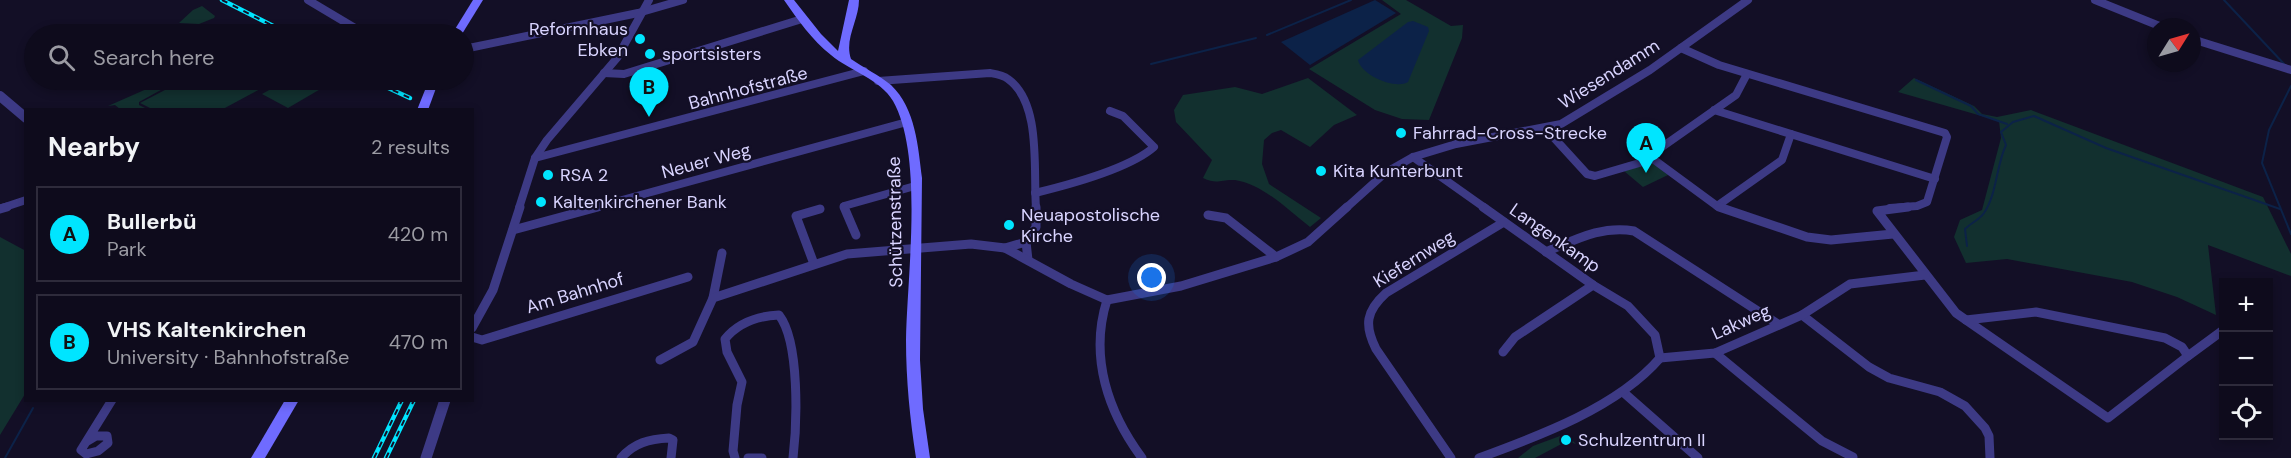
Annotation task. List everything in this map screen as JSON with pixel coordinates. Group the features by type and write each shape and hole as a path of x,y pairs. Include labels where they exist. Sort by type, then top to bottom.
{"main road":[{"path":"463,24 478,0"},
{"name":"Schützenstraße","path":"789,0 802,19 830,48 878,81 898,102 907,122 914,153 915,186 913,327 915,409 923,458"},
{"path":"846,61 842,52 853,18 854,0"},
{"path":"830,48 844,46"},
{"path":"423,108 430,90"},
{"path":"258,458 291,402"}],"street":[{"path":"308,0 348,24"},
{"path":"474,324 493,290 535,158 547,140 617,58 649,0"},
{"path":"474,48 644,12 683,0"},
{"name":"Wiesendamm","path":"1107,300 1181,286 1276,257 1308,242 1385,173 1413,157 1456,144 1560,124 1583,112 1681,48 1748,0"},
{"path":"2095,0 2147,21"},
{"path":"604,73 624,74 802,19"},
{"path":"2201,42 2288,69"},
{"path":"1681,48 1719,65 1945,133 1947,136 1927,202 1917,206 1877,211 1956,313 2108,418 2221,332"},
{"name":"Bahnhofstraße","path":"535,158 676,123 864,71"},
{"path":"878,81 990,73 1001,73 1010,79 1023,97 1032,122 1035,145 1036,229 1026,242 1005,248"},
{"path":"1747,74 1740,91 1654,151 1653,159 1717,206 1807,237 1831,240 1893,234"},
{"path":"0,96 24,116"},
{"path":"1714,110 1935,179"},
{"path":"1035,193 1071,184 1152,151 1154,147 1123,116 1110,111"},
{"name":"Neuer Weg","path":"513,230 907,122"},
{"path":"1545,128 1587,174 1595,176 1653,159"},
{"path":"1717,206 1782,160 1791,134"},
{"name":"Langenkamp","path":"1413,157 1593,285 1628,306 1655,335 1660,349 1660,358"},
{"path":"856,235 844,206 915,186"},
{"path":"0,209 24,201"},
{"path":"814,264 796,216 820,209"},
{"path":"1208,215 1226,218 1276,257"},
{"name":"Kiefernweg","path":"1451,458 1376,349 1366,332 1367,318 1371,306 1386,293 1504,222"},
{"path":"1546,252 1605,229 1620,227 1634,231 1778,324"},
{"path":"1026,242 1028,260"},
{"path":"713,298 847,254 971,244 1005,248 1071,284 1107,300 1102,312 1100,358 1104,382 1112,408 1131,446 1142,458"},
{"path":"660,360 693,342 713,298 722,254"},
{"name":"Lakweg","path":"1660,358 1715,353 1802,315 1850,284 1925,275"},
{"name":"Am Bahnhof","path":"474,338 482,340 688,277"},
{"path":"1503,352 1515,337 1593,285"},
{"path":"1966,321 2036,312 2048,313 2165,338 2182,347 2188,356"},
{"path":"735,458 733,451 736,417 742,382 727,352 725,339 736,326 768,315 779,315 785,323 796,381 796,435 793,458"},
{"path":"1802,315 1869,367 1888,378 1940,392 1965,406 1985,428 1989,436 1990,458"},
{"path":"1715,353 1822,441 1853,457"},
{"path":"1479,458 1501,451 1623,392 1655,368 1660,358"},
{"path":"1623,392 1698,458"},
{"path":"86,442 111,402"},
{"path":"426,458 444,402"},
{"path":"621,458 628,449 639,442 669,438 675,444 671,458"},
{"path":"748,458 762,458"}],"green space":[{"path":"1382,0 1406,0 1451,26 1463,25 1462,38 1429,120 1402,119 1375,110 1309,69 1401,14"},
{"path":"202,6 215,16 214,18 199,24 179,23 193,10"},
{"path":"1308,78 1357,115 1334,125 1310,147 1281,130 1272,133 1264,140 1262,164 1269,184 1321,218 1310,227 1256,187 1235,180 1216,181 1203,178 1212,160 1176,122 1174,110 1183,95 1235,87 1262,94"},
{"path":"1914,78 1974,106 1982,114 1997,117 2031,110 2263,197 2291,254 2291,276 2208,245 2216,315 2177,297 2132,282 2007,259 1966,263 1954,237 1960,220 1982,210 2001,138 1999,121 1898,92"},
{"path":"144,90 161,90 139,102 139,105 145,108 108,106"},
{"path":"165,90 258,90 225,108 150,108 140,103"},
{"path":"269,90 319,90 288,108 262,94"},
{"path":"1652,162 1668,175 1643,187 1624,171"},
{"path":"0,237 24,250 24,396 0,435"},
{"path":"1560,436 1571,439 1576,444 1567,441 1535,458 1518,458 1533,446"}],"water":[{"path":"1375,0 1396,13 1310,65 1281,42"},
{"path":"1413,21 1428,27 1429,31 1408,82 1387,83 1372,76 1360,66 1358,60 1408,22"}],"waterway":[{"path":"1267,35 1351,0"},
{"path":"2224,0 2285,65"},
{"path":"1151,64 1256,38"},
{"path":"1916,80 1971,106 1978,114 2007,124"},
{"path":"2291,86 2269,130 2262,163 2291,234"},
{"path":"1967,246 1965,229 1982,215 1992,197 2006,145 2001,132 2013,122 2034,116 2106,148 2280,209"},
{"path":"5,458 33,408"}],"railway":[{"path":"222,0 269,24"},
{"path":"393,90 410,98"},
{"path":"374,458 401,402"},
{"path":"386,458 413,402"}],"place":[{"name":"Reformhaus Ebken","path":"640,39"},
{"name":"sportsisters","path":"650,54"},
{"name":"VHS Kaltenkirchen","path":"649,117"},
{"name":"Fahrrad-Cross-Strecke","path":"1401,133"},
{"name":"Kita Kunterbunt","path":"1321,171"},
{"name":"Bullerbü","path":"1646,173"},
{"name":"RSA 2","path":"548,175"},
{"name":"Kaltenkirchener Bank","path":"541,202"},
{"name":"Neuapostolische Kirche","path":"1009,225"},
{"name":"Schulzentrum II","path":"1566,440"}]}
